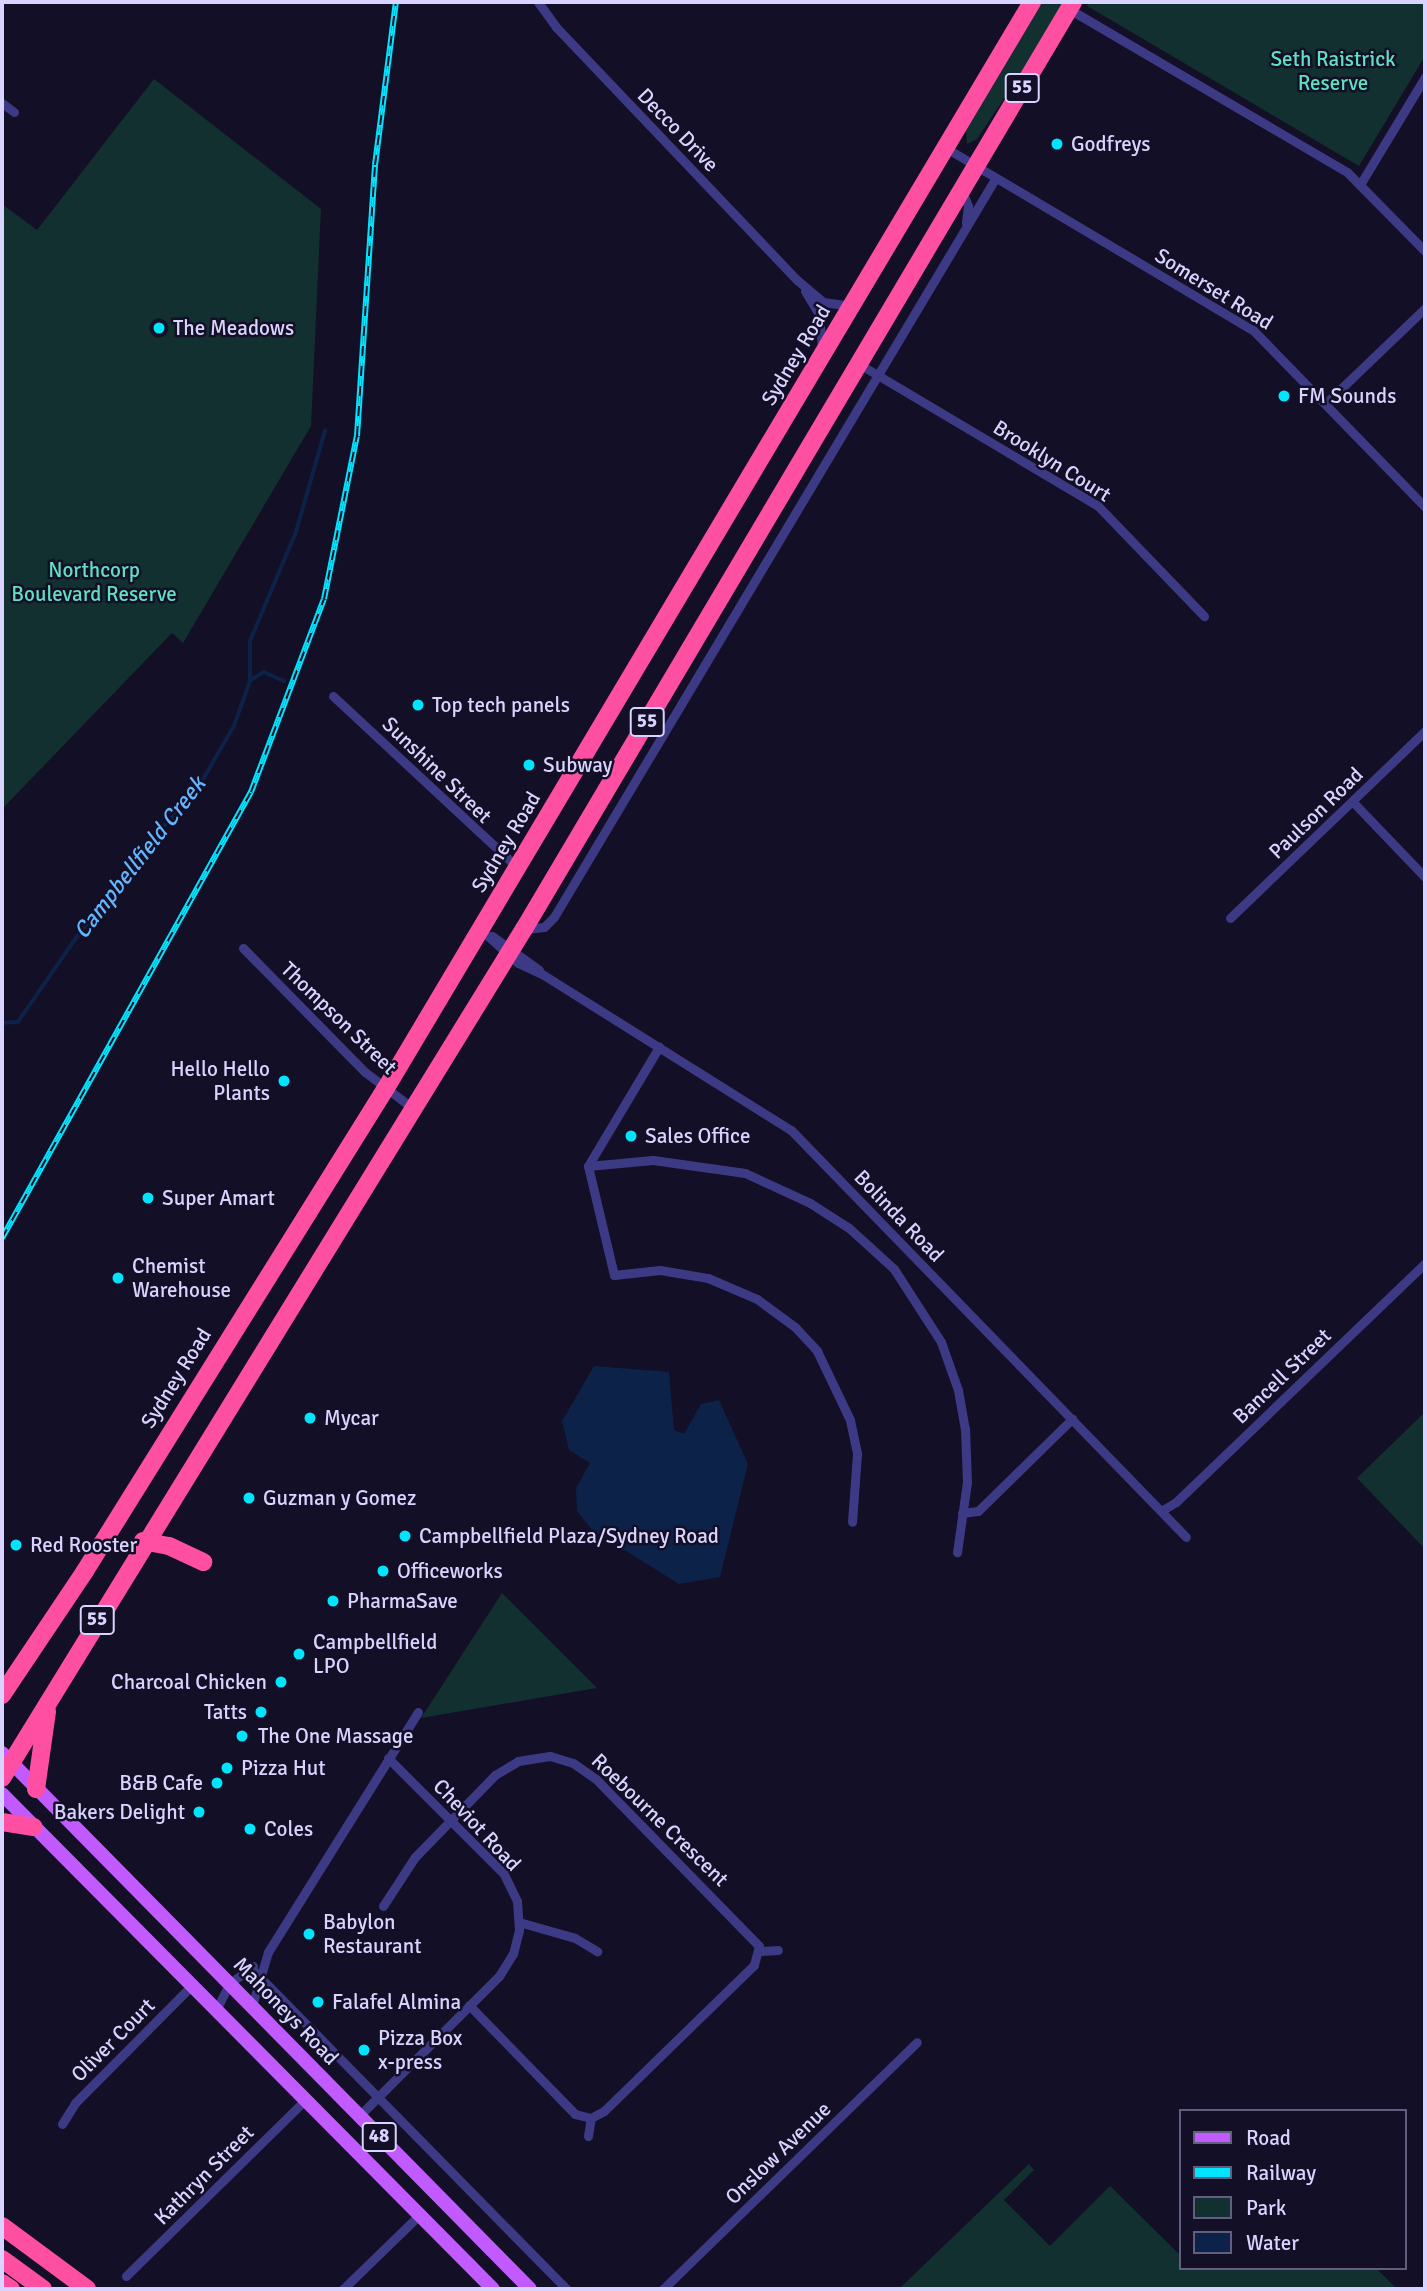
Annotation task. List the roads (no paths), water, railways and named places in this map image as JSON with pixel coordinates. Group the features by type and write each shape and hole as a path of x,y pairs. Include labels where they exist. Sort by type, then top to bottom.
{"highway":[{"name":"Sydney Road","path":"2,1695 85,1571 386,1088 1032,2"},
{"name":"55","path":"5,1765 50,1699 144,1541 524,929 1071,5"},
{"path":"144,1541 169,1546 204,1562"},
{"path":"36,1789 50,1699"},
{"path":"2,1822 34,1827"},
{"path":"2,2226 87,2289"},
{"path":"2,2259 43,2289"},
{"path":"2,2283 11,2289"}],"main road":[{"name":"Mahoneys Road","path":"5,1765 36,1789 530,2289"},
{"name":"48","path":"2,1794 493,2289"},
{"path":"65,1856 83,1839"}],"street":[{"name":"Decco Drive","path":"538,2 556,27 797,280 823,302 851,306"},
{"path":"1071,5 1361,183 1425,251"},
{"path":"1361,183 1425,77"},
{"path":"2,103 14,113"},
{"name":"Somerset Road","path":"946,148 1254,330 1425,507"},
{"path":"524,929 544,927 554,917 995,178"},
{"path":"962,191 968,206 965,225"},
{"name":"Decco Drive","path":"797,280 819,314 823,332 820,358"},
{"path":"1326,403 1425,308"},
{"name":"Brooklyn Court","path":"859,364 1098,506 1204,616"},
{"path":"691,648 710,659"},
{"name":"Sunshine Street","path":"333,696 518,868"},
{"name":"Paulson Road","path":"1230,918 1425,731"},
{"path":"1353,802 1425,877"},
{"name":"Bolinda Road","path":"481,930 542,974 791,1129 1186,1538"},
{"name":"Thompson Street","path":"243,948 386,1088 414,1109"},
{"path":"659,1047 588,1166 614,1275 660,1270 708,1278 757,1299 795,1327 817,1351 850,1420 857,1454 852,1522"},
{"path":"588,1166 653,1160 745,1172 803,1198 849,1228 894,1269 941,1342 958,1390 965,1428 962,1513 957,1552"},
{"name":"Bancell Street","path":"1161,1511 1176,1502 1425,1263"},
{"path":"962,1513 978,1511 1072,1419"},
{"path":"217,2008 229,1983 254,1971 268,1952 418,1712"},
{"name":"Roebourne Crescent","path":"383,1906 415,1857 495,1775 518,1761 550,1756 573,1763 596,1779 755,1936 760,1951"},
{"name":"Cheviot Road","path":"359,2116 509,1962 519,1922 514,1891 504,1874 388,1758"},
{"path":"519,1922 575,1938 597,1951"},
{"path":"469,2006 575,2114 591,2118 604,2111 754,1965 760,1951 778,1950"},
{"path":"251,2006 254,1971"},
{"path":"254,1971 566,2289"},
{"name":"Oliver Court","path":"62,2124 75,2103 193,1984"},
{"name":"Onslow Avenue","path":"663,2289 917,2042"},
{"name":"Kathryn Street","path":"126,2276 306,2099"},
{"path":"588,2136 591,2118"},
{"path":"343,2289 420,2214"}],"water":[{"path":"594,1366 669,1372 674,1430 684,1434 701,1404 719,1400 748,1464 720,1577 679,1584 592,1530 577,1511 576,1488 590,1463 569,1450 562,1421"}],"waterway":[{"name":"Campbellfield Creek","path":"2,1023 18,1022 76,938 160,830 194,795 234,726 250,681 250,641 296,532 325,431"},
{"path":"251,680 264,672 284,681"}],"railway":[{"path":"2,1238 251,792 324,599 357,436 375,165 396,2"}],"place":[{"name":"Godfreys","path":"1057,144"},
{"name":"The Meadows","path":"159,328"},
{"name":"FM Sounds","path":"1284,396"},
{"name":"Top tech panels","path":"418,705"},
{"name":"Subway","path":"529,765"},
{"name":"Hello Hello Plants","path":"284,1081"},
{"name":"Sales Office","path":"631,1136"},
{"name":"Super Amart","path":"148,1198"},
{"name":"Chemist Warehouse","path":"118,1278"},
{"name":"Mycar","path":"310,1418"},
{"name":"Guzman y Gomez","path":"249,1498"},
{"name":"Campbellfield Plaza/Sydney Road","path":"405,1536"},
{"name":"Red Rooster","path":"16,1545"},
{"name":"Officeworks","path":"383,1571"},
{"name":"PharmaSave","path":"333,1601"},
{"name":"Campbellfield LPO","path":"299,1654"},
{"name":"Charcoal Chicken","path":"281,1682"},
{"name":"Tatts","path":"261,1712"},
{"name":"The One Massage","path":"242,1736"},
{"name":"Pizza Hut","path":"227,1768"},
{"name":"B&B Cafe","path":"217,1783"},
{"name":"Bakers Delight","path":"199,1812"},
{"name":"Coles","path":"250,1829"},
{"name":"Babylon Restaurant","path":"309,1934"},
{"name":"Falafel Almina","path":"318,2002"},
{"name":"Pizza Box x-press","path":"364,2050"}],"park label":[{"name":"Seth Raistrick Reserve","path":"1333,71"},
{"name":"Northcorp Boulevard Reserve","path":"94,582"}]}
